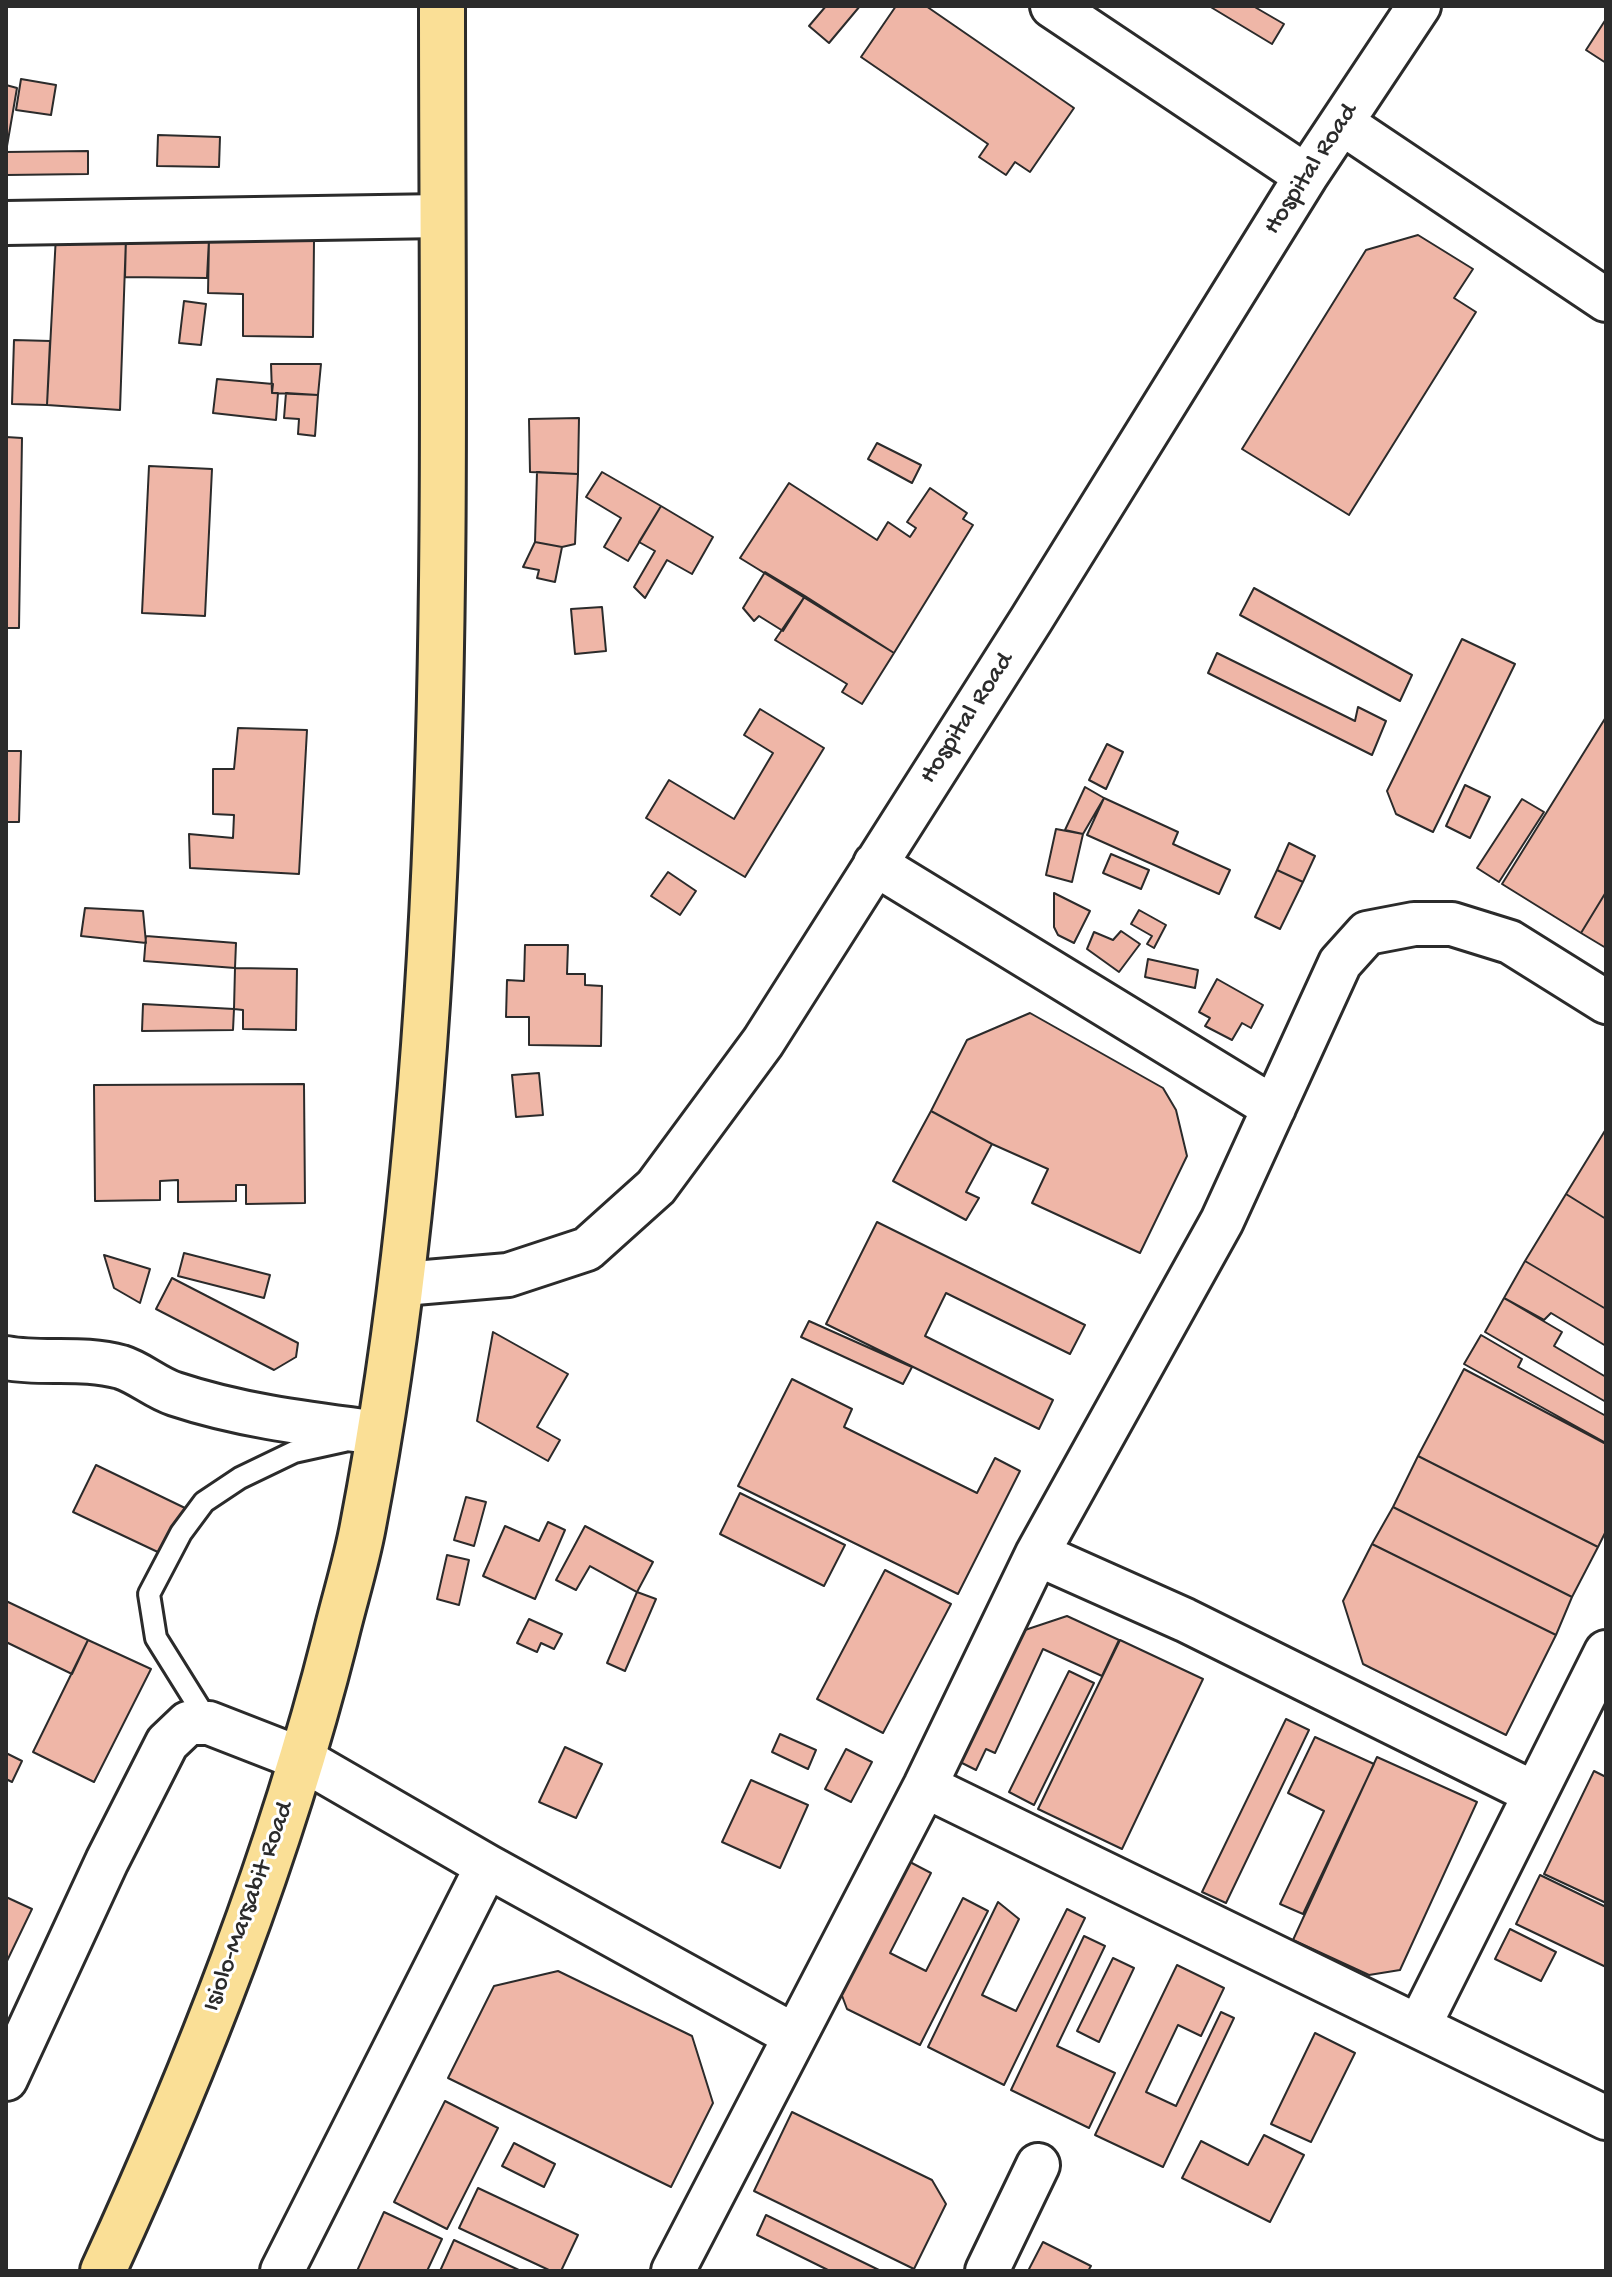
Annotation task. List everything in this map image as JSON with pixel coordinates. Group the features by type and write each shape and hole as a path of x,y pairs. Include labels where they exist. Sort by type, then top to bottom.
{"highway":[{"name":"Isiolo-Marsabit Road","path":"103,2271 190,2067 279,1837 304,1760 362,1531 403,1284 424,1060 438,698 442,6"}],"street":[{"path":"1052,6 1306,176"},
{"name":"Hospital Road","path":"403,1284 508,1275 587,1249 656,1187 754,1055 1306,176 1419,6"},
{"path":"1342,123 1606,300"},
{"path":"6,223 442,216"},
{"path":"875,864 1274,1108"},
{"path":"673,2271 925,1786 1037,1554 1222,1221 1340,963 1367,933 1414,924 1452,924 1510,942 1606,1002"},
{"path":"7,1361 82,1359 123,1368 173,1393 218,1405 289,1422 379,1433"},
{"path":"1037,1554 1199,1627 1534,1793"},
{"path":"1419,2026 1606,1652"},
{"path":"6,2079 107,1861 167,1743 188,1723 209,1723 304,1760 487,1866 795,2036"},
{"path":"925,1786 1606,2118"},
{"path":"282,2271 487,1866"},
{"path":"987,2271 1038,2165"}],"lane":[{"path":"209,1723 156,1638 149,1594 181,1533 204,1502 240,1478 294,1452 379,1433"}],"building":[{"path":"826,6 860,6 829,43 809,26"},
{"path":"896,6 926,6 1074,108 1030,172 1015,162 1006,175 979,157 988,144 861,57"},
{"path":"1209,6 1253,6 1284,24 1272,44"},
{"path":"1606,19 1606,63 1586,50"},
{"path":"21,79 56,85 51,115 16,110"},
{"path":"6,85 17,88 7,146 6,146"},
{"path":"158,135 220,137 219,167 157,166"},
{"path":"88,151 88,174 6,175 6,152"},
{"path":"56,235 126,237 120,410 47,405"},
{"path":"1418,235 1473,269 1454,298 1476,312 1349,515 1242,449 1366,250"},
{"path":"126,237 209,239 207,278 125,277"},
{"path":"209,239 314,241 313,337 243,336 243,294 208,293"},
{"path":"184,301 206,304 201,345 179,343"},
{"path":"14,340 50,341 47,405 12,404"},
{"path":"271,364 321,364 318,395 272,393"},
{"path":"217,379 273,384 272,393 278,393 276,420 213,413"},
{"path":"286,393 318,395 315,436 298,434 299,419 284,418"},
{"path":"579,418 578,474 530,472 529,419"},
{"path":"6,437 22,438 19,628 6,628"},
{"path":"877,443 921,465 912,483 868,459"},
{"path":"149,466 212,469 205,616 142,613"},
{"path":"537,472 578,474 575,544 562,547 535,542"},
{"path":"602,472 661,506 628,561 604,547 621,518 586,497"},
{"path":"789,483 877,540 888,522 910,537 916,528 907,522 930,488 967,513 963,519 973,525 894,653 740,558"},
{"path":"661,506 713,537 692,574 667,560 645,598 634,587 655,551 639,542"},
{"path":"535,542 562,547 555,582 537,578 539,570 523,567"},
{"path":"765,572 805,596 783,631 759,616 754,621 743,608"},
{"path":"1254,588 1412,675 1400,701 1240,615"},
{"path":"805,596 894,653 862,704 842,692 847,684 775,640"},
{"path":"602,607 606,651 575,654 571,609"},
{"path":"1462,639 1515,664 1433,832 1396,814 1387,791"},
{"path":"1217,653 1355,721 1358,707 1386,721 1372,755 1208,673"},
{"path":"760,709 824,748 745,877 646,818 669,780 734,819 773,753 744,735"},
{"path":"1606,717 1606,892 1581,933 1502,884"},
{"path":"238,728 307,730 299,874 190,868 189,834 233,838 234,815 213,814 213,769 234,769"},
{"path":"1107,744 1123,752 1106,789 1089,780"},
{"path":"6,751 21,751 19,822 6,822"},
{"path":"1465,785 1490,797 1470,838 1446,826"},
{"path":"1085,787 1104,798 1083,834 1065,830"},
{"path":"1104,798 1178,832 1173,844 1230,870 1219,894 1087,835"},
{"path":"1522,799 1544,812 1499,882 1477,868"},
{"path":"1056,829 1083,834 1072,882 1046,875"},
{"path":"1289,843 1315,856 1303,882 1277,870"},
{"path":"1111,854 1149,870 1141,889 1103,873"},
{"path":"1277,870 1303,882 1280,929 1255,917"},
{"path":"668,872 696,891 680,915 651,896"},
{"path":"1606,892 1606,948 1581,933"},
{"path":"1054,893 1090,911 1074,943 1058,935 1054,927"},
{"path":"85,908 143,911 146,943 81,936"},
{"path":"1139,910 1166,925 1154,948 1147,944 1152,936 1131,924"},
{"path":"1121,931 1140,944 1119,972 1087,949 1094,932 1113,940"},
{"path":"146,936 236,943 235,968 144,961"},
{"path":"525,945 568,945 567,974 585,974 585,985 602,986 601,1046 529,1045 529,1017 506,1017 507,980 524,981"},
{"path":"1148,959 1198,970 1195,988 1145,977"},
{"path":"235,968 297,969 296,1030 243,1029 243,1010 234,1009"},
{"path":"1217,979 1263,1005 1251,1028 1242,1023 1232,1040 1205,1026 1210,1018 1199,1012"},
{"path":"143,1004 234,1009 233,1030 142,1031"},
{"path":"1030,1013 1163,1088 1176,1110 1187,1156 1140,1253 1032,1203 1048,1169 992,1144 931,1111 967,1040"},
{"path":"539,1073 543,1115 516,1117 512,1075"},
{"path":"304,1084 305,1203 246,1204 246,1185 236,1185 236,1201 178,1202 178,1180 160,1181 160,1200 95,1201 94,1085"},
{"path":"931,1111 992,1144 966,1192 979,1198 966,1220 893,1181"},
{"path":"1606,1129 1606,1219 1566,1194"},
{"path":"1566,1194 1606,1219 1606,1309 1525,1261"},
{"path":"877,1222 1085,1325 1070,1354 946,1293 925,1336 1053,1400 1039,1429 826,1324"},
{"path":"184,1253 270,1275 264,1298 178,1276"},
{"path":"104,1255 150,1269 140,1303 114,1288"},
{"path":"1525,1261 1606,1309 1606,1346 1551,1313 1544,1320 1504,1298"},
{"path":"172,1278 298,1343 296,1357 274,1370 156,1309"},
{"path":"1504,1298 1562,1332 1554,1346 1606,1377 1606,1402 1485,1332"},
{"path":"809,1321 912,1367 903,1384 801,1337"},
{"path":"493,1332 568,1374 537,1427 560,1440 548,1461 477,1421"},
{"path":"1481,1335 1522,1359 1518,1367 1606,1416 1606,1443 1464,1364"},
{"path":"1464,1369 1606,1444 1606,1531 1598,1547 1418,1456"},
{"path":"792,1379 852,1409 844,1427 977,1493 995,1458 1020,1471 958,1594 738,1486"},
{"path":"1418,1456 1598,1547 1572,1597 1393,1507"},
{"path":"96,1465 185,1508 162,1554 73,1512"},
{"path":"740,1493 845,1545 824,1586 720,1534"},
{"path":"466,1497 486,1502 474,1546 454,1540"},
{"path":"1393,1507 1572,1597 1556,1635 1372,1544"},
{"path":"548,1522 565,1530 535,1599 483,1576 505,1526 539,1541"},
{"path":"585,1526 653,1562 637,1592 590,1566 576,1590 556,1580"},
{"path":"1372,1544 1556,1635 1506,1735 1363,1664 1343,1601"},
{"path":"447,1555 469,1560 459,1605 437,1599"},
{"path":"885,1570 951,1604 883,1733 817,1699"},
{"path":"637,1592 656,1599 625,1671 607,1663"},
{"path":"6,1601 88,1640 72,1674 6,1642"},
{"path":"1067,1616 1119,1640 1102,1676 1043,1649 995,1753 986,1749 976,1770 960,1762 1022,1631"},
{"path":"529,1619 562,1634 554,1649 541,1643 537,1652 517,1643"},
{"path":"88,1640 151,1669 94,1782 33,1752"},
{"path":"1120,1640 1203,1679 1122,1849 1038,1809"},
{"path":"1069,1671 1094,1683 1034,1805 1009,1792"},
{"path":"1286,1719 1309,1730 1226,1903 1202,1892"},
{"path":"780,1734 816,1750 808,1769 772,1752"},
{"path":"1315,1737 1374,1764 1303,1914 1280,1904 1324,1811 1288,1793"},
{"path":"565,1747 602,1764 576,1818 539,1802"},
{"path":"846,1749 872,1762 851,1802 825,1789"},
{"path":"6,1753 22,1761 12,1782 6,1779"},
{"path":"1377,1757 1477,1802 1400,1970 1369,1975 1293,1940"},
{"path":"1594,1771 1606,1777 1606,1903 1544,1874"},
{"path":"751,1780 808,1805 780,1868 722,1842"},
{"path":"908,1861 931,1873 890,1953 926,1971 963,1898 988,1911 920,2045 847,2009 841,1993"},
{"path":"1540,1875 1606,1907 1606,1967 1516,1924"},
{"path":"6,1897 32,1909 6,1963"},
{"path":"998,1902 1019,1919 982,1995 1016,2011 1067,1909 1085,1918 1004,2085 928,2047"},
{"path":"1510,1929 1556,1952 1541,1981 1495,1959"},
{"path":"1084,1936 1105,1946 1057,2046 1115,2073 1089,2128 1011,2090"},
{"path":"1113,1958 1134,1968 1099,2042 1077,2031"},
{"path":"1177,1965 1224,1988 1201,2036 1178,2025 1146,2092 1176,2106 1221,2012 1234,2018 1163,2167 1095,2135"},
{"path":"558,1971 692,2036 713,2103 671,2187 448,2078 494,1986"},
{"path":"1315,2033 1355,2053 1311,2142 1271,2124"},
{"path":"445,2101 498,2128 447,2229 394,2202"},
{"path":"792,2112 932,2180 946,2204 914,2269 754,2191"},
{"path":"1264,2135 1304,2155 1270,2222 1182,2178 1201,2141 1248,2165"},
{"path":"514,2143 555,2164 544,2187 502,2166"},
{"path":"478,2188 578,2235 561,2271 551,2271 459,2228"},
{"path":"384,2212 442,2239 427,2271 357,2271"},
{"path":"766,2215 881,2271 830,2271 757,2235"},
{"path":"454,2240 521,2271 440,2271"},
{"path":"1043,2242 1091,2266 1088,2271 1028,2271"}]}
